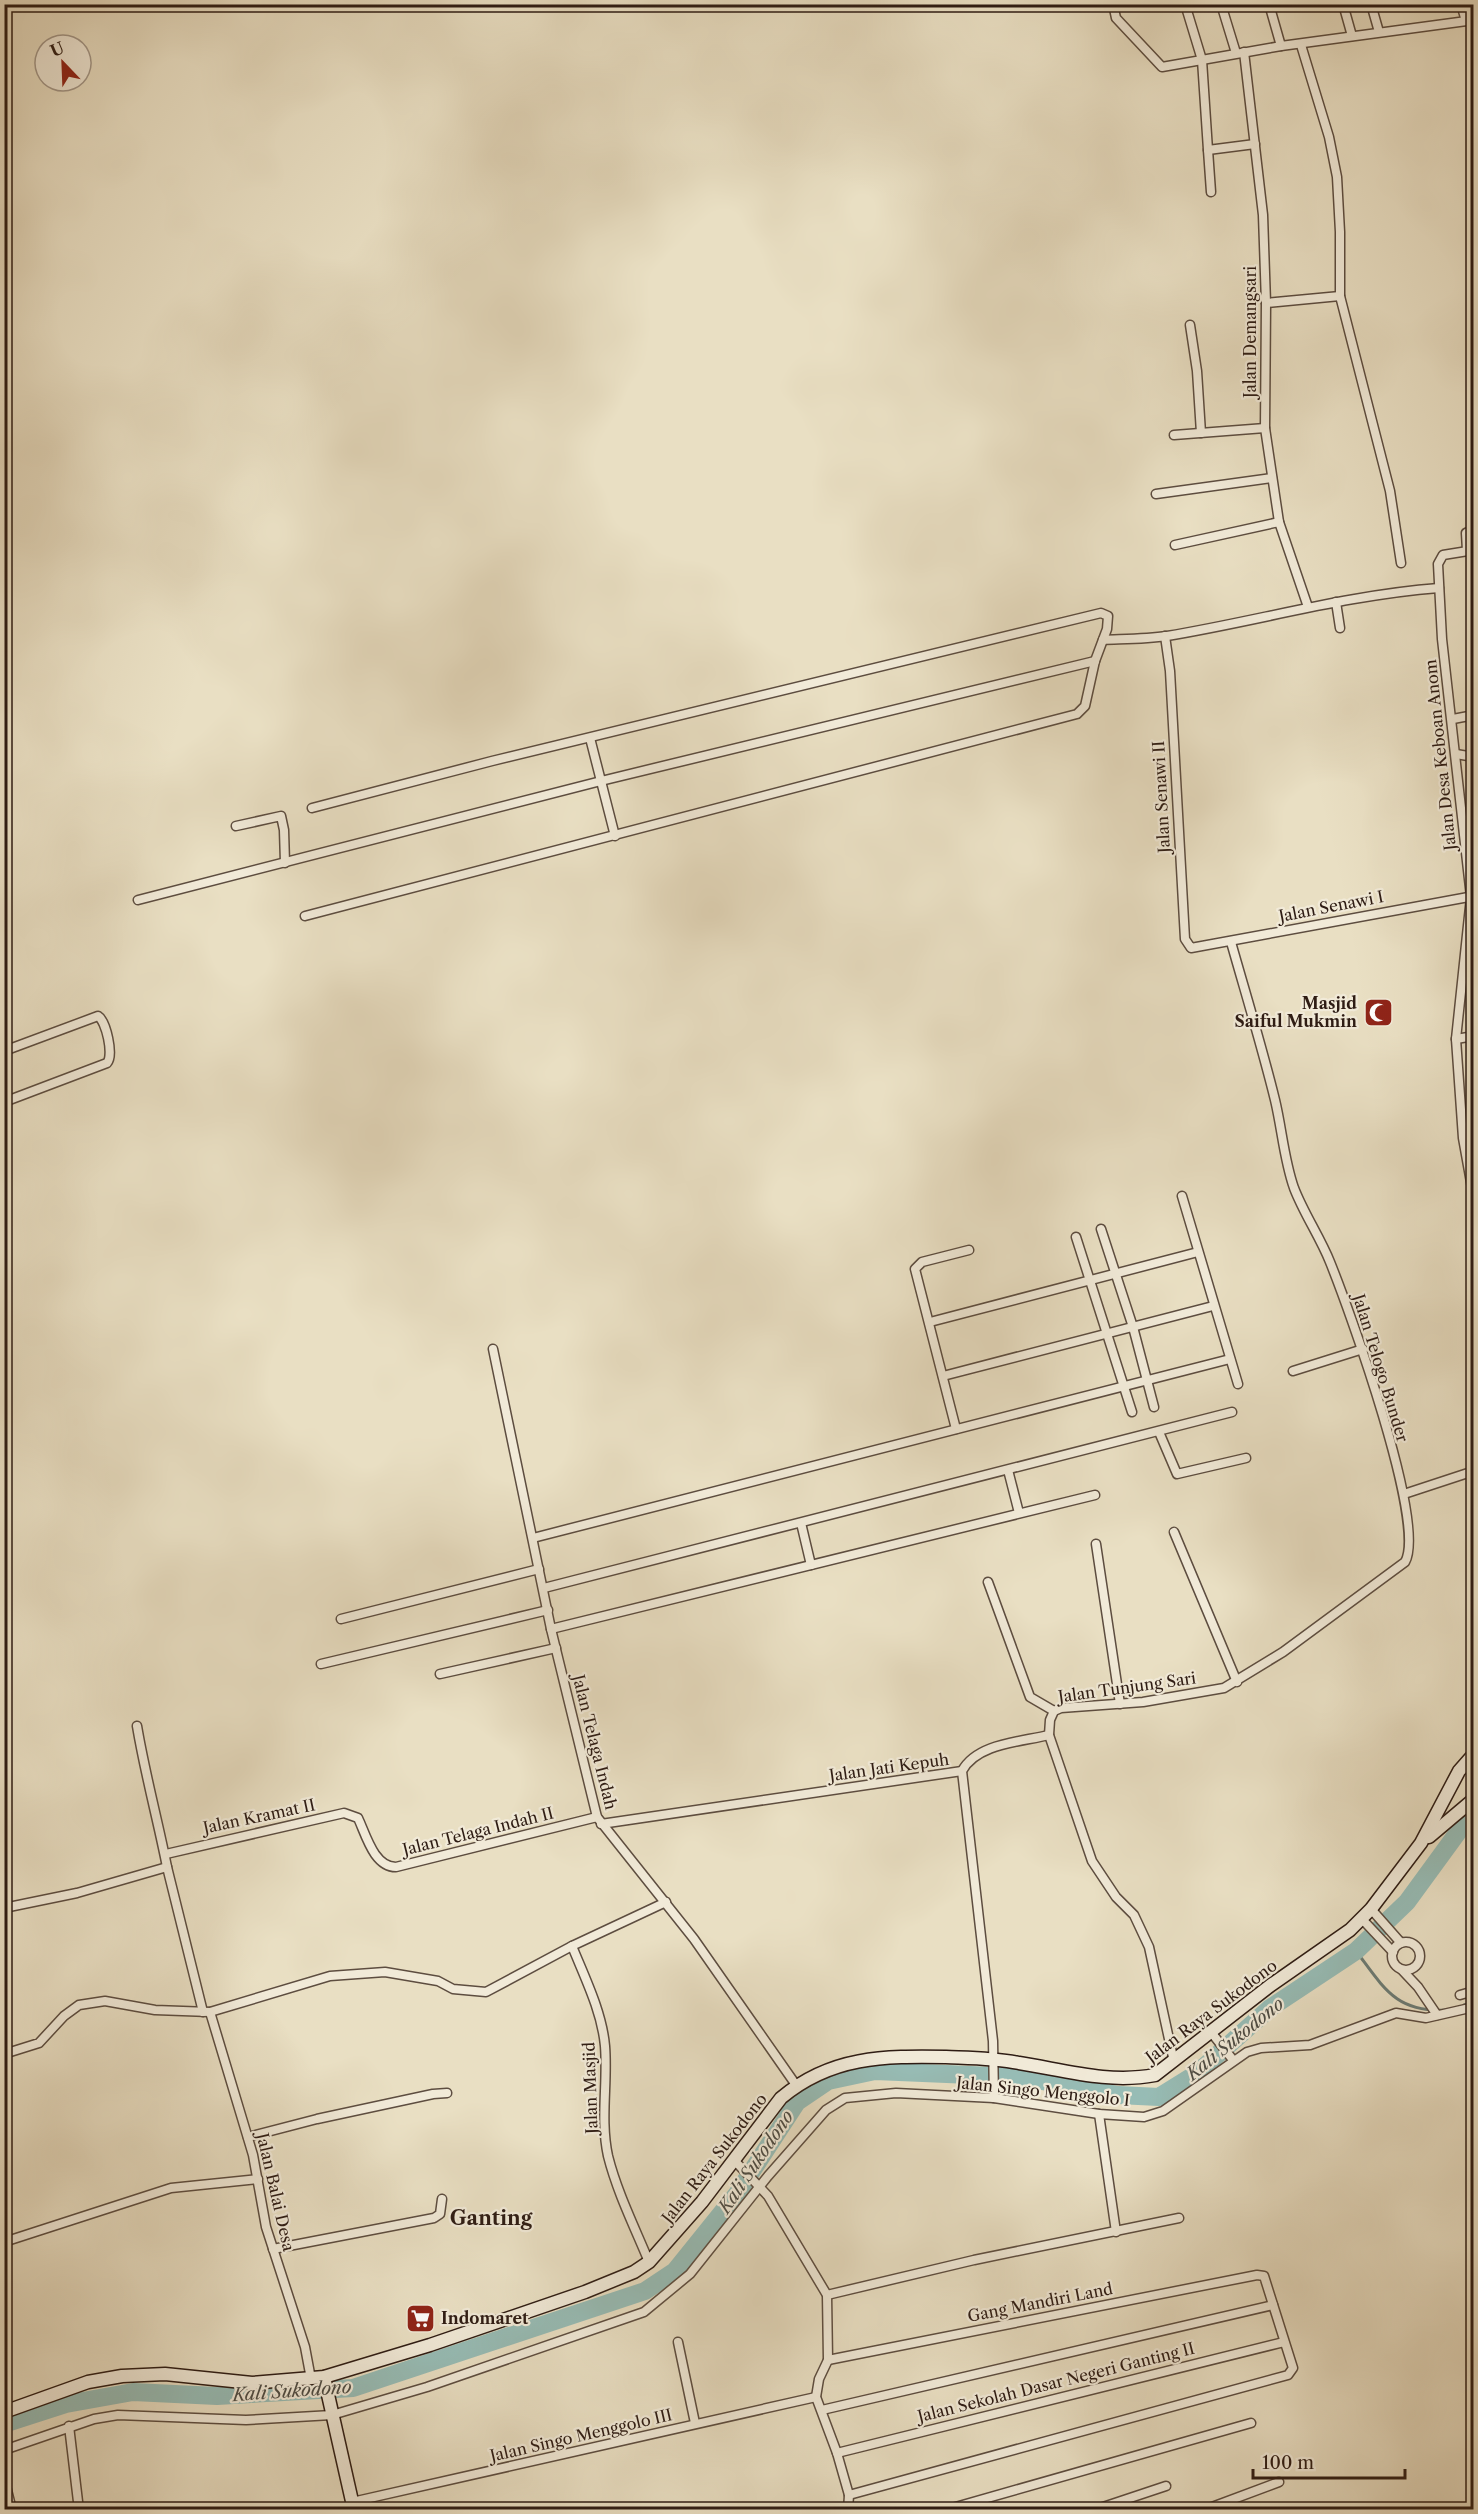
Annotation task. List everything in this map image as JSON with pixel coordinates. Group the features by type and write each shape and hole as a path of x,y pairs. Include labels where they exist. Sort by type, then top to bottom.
{"main road":[{"name":"Jalan Raya Sukodono","path":"4,2412 88,2382 122,2376 165,2374 252,2383 324,2379 585,2292 634,2272 650,2262 736,2162 781,2098 796,2085 844,2064 868,2058 995,2062 1106,2078 1134,2079 1155,2075 1212,2034 1271,1984 1337,1940 1373,1911 1421,1844 1459,1771 1473,1754"},
{"path":"1448,1794 1452,1803 1461,1809"},
{"name":"Jalan Raya Sukodono","path":"1421,1844 1473,1799"},
{"path":"324,2379 353,2506"}],"street":[{"path":"1113,4 1116,18 1162,67 1281,46 1470,20 1461,4"},
{"path":"1185,4 1202,60 1211,192"},
{"name":"Jalan Demangsari","path":"1221,4 1240,53 1256,144 1263,215 1266,303 1265,428 1272,478 1279,522 1308,607"},
{"path":"1269,4 1281,46"},
{"path":"1343,4 1352,36"},
{"path":"1371,4 1379,32"},
{"path":"1301,45 1322,108 1336,177 1340,232 1340,296 1390,491 1401,563"},
{"path":"1208,150 1256,144"},
{"path":"1266,303 1340,296"},
{"path":"1190,325 1197,371 1201,433"},
{"path":"1174,435 1265,428"},
{"path":"1156,494 1272,478"},
{"path":"1175,545 1279,522"},
{"path":"1470,551 1466,533 1473,529"},
{"name":"Jalan Desa Keboan Anom","path":"1470,551 1443,555 1440,559 1439,588 1472,896 1456,1039 1464,1138 1473,1199"},
{"path":"1103,640 1165,636 1336,602 1439,588"},
{"path":"1336,602 1340,628"},
{"path":"305,916 1077,714 1085,706 1108,616 1101,613 312,808"},
{"name":"Jalan Senawi II","path":"1165,636 1170,671 1185,939 1191,948 1196,949"},
{"path":"138,900 601,781 1095,661"},
{"path":"1453,719 1473,715"},
{"path":"590,738 615,836"},
{"path":"1456,754 1473,757"},
{"path":"236,826 281,816 290,862"},
{"name":"Jalan Senawi I","path":"1196,949 1284,930 1472,896"},
{"name":"Jalan Telogo Bunder","path":"1224,1688 1283,1652 1405,1562 1410,1545 1404,1494 1363,1349 1329,1259 1294,1188 1275,1100 1231,942"},
{"path":"4,1051 98,1016 103,1020 111,1056 107,1063 4,1102"},
{"path":"1456,1039 1473,1036"},
{"path":"1182,1196 1238,1384"},
{"path":"1101,1229 1148,1380 1154,1407"},
{"path":"1076,1237 1132,1412"},
{"path":"956,1429 915,1266 969,1250"},
{"path":"930,1322 1198,1252"},
{"path":"943,1376 1213,1306"},
{"name":"Jalan Telaga Indah","path":"493,1349 544,1588 552,1648 599,1820 666,1902 796,2085"},
{"path":"1293,1371 1363,1349"},
{"path":"533,1538 1230,1359"},
{"path":"544,1588 1232,1412"},
{"path":"1159,1432 1177,1474 1246,1458"},
{"path":"1008,1470 1019,1514"},
{"path":"1404,1494 1473,1471"},
{"path":"551,1629 1095,1495"},
{"path":"801,1523 811,1565"},
{"path":"1174,1532 1237,1682"},
{"path":"1096,1544 1120,1704"},
{"path":"341,1619 539,1569"},
{"path":"988,1582 1030,1697 1054,1711"},
{"path":"321,1664 548,1610"},
{"path":"440,1674 552,1648"},
{"name":"Jalan Tunjung Sari","path":"1049,1735 1050,1720 1054,1711 1061,1708 1120,1704 1224,1688"},
{"name":"Jalan Balai Desa","path":"137,1726 167,1867 206,2012 248,2137 266,2227 305,2347 311,2379"},
{"path":"962,1771 966,1763 984,1752 1049,1735 1092,1861 1116,1897 1134,1915 1149,1947 1174,2062"},
{"name":"Jalan Jati Kepuh","path":"599,1820 962,1771 995,2062 994,2095"},
{"name":"Jalan Kramat II","path":"166,1854 344,1813 358,1818"},
{"name":"Jalan Telaga Indah II","path":"358,1818 379,1862 392,1867 599,1820"},
{"path":"4,1908 77,1893 167,1867"},
{"path":"4,2054 39,2043 64,2016 79,2005 105,2001 155,2010 206,2012 330,1976 385,1972 438,1981 453,1989 486,1992 572,1946 666,1902"},
{"path":"1373,1911 1401,1943 1410,1943 1417,1948 1420,1956 1417,1964 1418,1987"},
{"path":"1363,1920 1393,1952"},
{"path":"1401,1943 1393,1952 1393,1961 1418,1987 1437,2014"},
{"name":"Jalan Masjid","path":"572,1946 595,2004 605,2044 604,2121 608,2155 625,2205 650,2262"},
{"path":"1402,1970 1411,1969 1417,1964"},
{"path":"1460,1995 1472,1998"},
{"name":"Jalan Singo Menggolo I","path":"4,2450 69,2427 118,2415 246,2420 331,2412 427,2387 644,2312 690,2274 759,2184 826,2110 845,2098 896,2093 994,2095 1099,2114 1154,2116 1231,2056 1262,2048 1310,2045 1396,2013 1426,2018 1472,1998"},
{"path":"1212,2034 1231,2056"},
{"path":"248,2137 317,2119 432,2094 447,2093"},
{"path":"1099,2114 1116,2232"},
{"path":"736,2162 759,2184 827,2295 828,2360 819,2379 816,2397 837,2453 849,2495 846,2509"},
{"path":"4,2242 171,2188 258,2179"},
{"path":"273,2249 434,2218 440,2214 442,2199"},
{"path":"827,2295 974,2260 1179,2218"},
{"name":"Gang Mandiri Land","path":"828,2360 1257,2275 1264,2276 1273,2305"},
{"path":"822,2410 1273,2305 1293,2368 1288,2375 849,2495"},
{"path":"678,2342 695,2423"},
{"name":"Jalan Sekolah Dasar Negeri Ganting II","path":"837,2453 1284,2342"},
{"name":"Jalan Singo Menggolo III","path":"353,2506 695,2423 816,2397"},
{"path":"945,2510 1251,2423"},
{"path":"69,2427 79,2510"},
{"path":"4,2478 12,2510"},
{"path":"1204,2510 1279,2482"},
{"path":"1094,2510 1166,2486"}],"waterway":[{"name":"Kali Sukodono","path":"4,2424 66,2404 133,2392 217,2396 353,2388 645,2291 675,2271 737,2194 797,2102 828,2081 875,2071 1020,2077 1118,2095 1159,2097 1196,2074 1270,2008 1356,1951 1407,1902 1461,1828 1474,1818"},
{"path":"1356,1951 1393,1996 1415,2007 1447,2010"},
{"path":"1464,2005 1474,2002"}],"place":[{"name":"Masjid Saiful Mukmin","path":"1378,1012"},
{"name":"Indomaret","path":"420,2318"}],"district":[{"name":"Ganting","path":"491,2218"}]}
